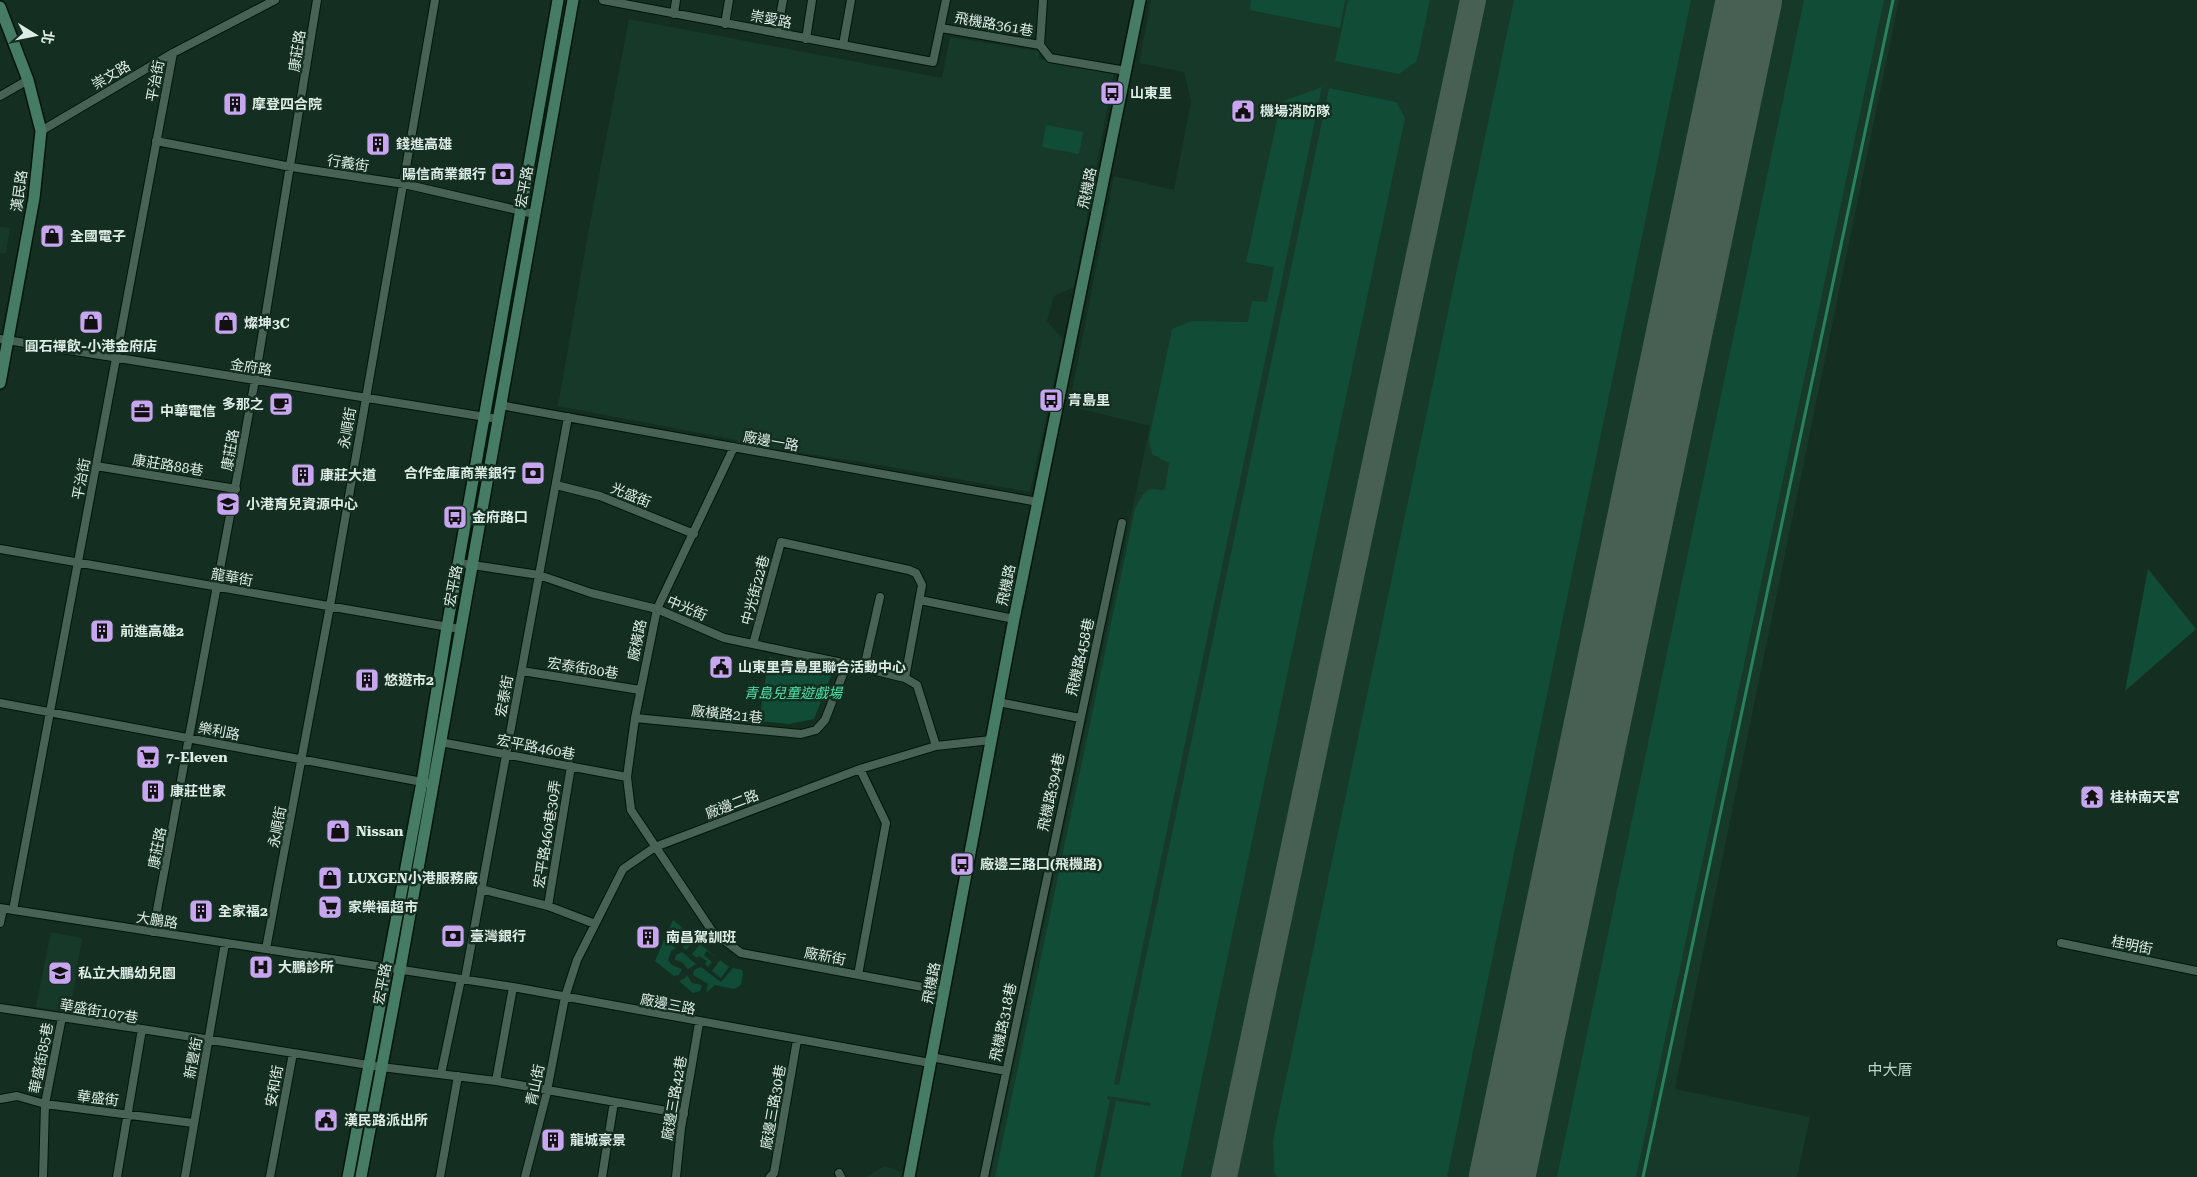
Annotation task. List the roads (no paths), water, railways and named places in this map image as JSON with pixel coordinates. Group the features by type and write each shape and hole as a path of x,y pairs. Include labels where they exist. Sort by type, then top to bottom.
{"street":[{"name":"崇文路","path":"41,131 173,53 275,0"},
{"name":"康莊路","path":"154,932 236,489 291,167 317,0"},
{"name":"永順街","path":"266,949 330,606 435,0"},
{"name":"宏平路","path":"348,1177 388,968 428,783 440,742 472,566 498,419 558,0"},
{"name":"宏平路","path":"361,1177 400,970 428,783 447,627 458,563 485,417 573,0"},
{"name":"崇愛路","path":"604,0 933,62 941,28"},
{"path":"674,14 676,0"},
{"path":"725,24 729,0"},
{"path":"777,33 783,0"},
{"path":"806,38 812,0"},
{"path":"843,45 851,0"},
{"path":"941,28 946,0"},
{"path":"1040,45 1043,0"},
{"name":"飛機路","path":"909,1177 1014,619 1140,0"},
{"name":"漢民路","path":"0,7 28,80 41,131 34,198 4,340 0,383"},
{"name":"飛機路361巷","path":"941,28 1040,45 1050,58 1126,71"},
{"name":"平治街","path":"13,910 173,53"},
{"path":"0,96 28,80"},
{"name":"行義街","path":"156,141 291,167 404,184 528,213"},
{"name":"金府路","path":"4,340 498,419"},
{"name":"廠邊一路","path":"500,405 1038,502"},
{"name":"宏泰街","path":"441,1074 481,889 568,418"},
{"name":"廠橫路","path":"655,847 631,810 627,777 640,690 657,609 734,447"},
{"name":"康莊路88巷","path":"96,466 236,489"},
{"name":"光盛街","path":"556,485 600,496 694,534"},
{"name":"飛機路458巷","path":"1080,718 1122,523"},
{"name":"中光街22巷","path":"753,644 781,542 909,570 920,578 922,585 920,600"},
{"name":"龍華街","path":"0,549 460,629"},
{"name":"中光街","path":"458,563 539,575 591,593 657,609 724,638 905,678"},
{"path":"864,668 880,597"},
{"path":"936,746 917,685 905,678 920,600 1014,619"},
{"name":"廠橫路21巷","path":"635,718 801,734 816,730 825,720 847,664"},
{"name":"宏泰街80巷","path":"522,671 640,690"},
{"path":"998,702 1080,718"},
{"name":"樂利路","path":"0,703 428,783"},
{"name":"飛機路394巷","path":"1048,872 1080,718"},
{"name":"廠邊二路","path":"565,997 577,960 623,870 655,847 860,769 936,746 991,740"},
{"name":"宏平路460巷","path":"440,742 627,777"},
{"name":"宏平路460巷30弄","path":"548,906 571,766"},
{"name":"廠新街","path":"655,847 712,931 741,953 858,975 886,823 860,769"},
{"name":"飛機路318巷","path":"984,1177 1048,872"},
{"path":"481,889 548,906 595,924"},
{"path":"0,923 2,908"},
{"name":"大鵬路","path":"2,908 400,970"},
{"name":"新豐街","path":"185,1177 225,943"},
{"name":"桂明街","path":"2062,943 2197,971"},
{"name":"廠邊三路","path":"400,970 513,987 797,1040 1006,1071"},
{"path":"858,975 944,991"},
{"path":"496,1081 513,987"},
{"name":"青山街","path":"525,1177 547,1091 565,997"},
{"name":"華盛街107巷","path":"0,1008 142,1029 117,1177"},
{"name":"華盛街85巷","path":"43,1177 45,1104 62,1017"},
{"name":"廠邊三路42巷","path":"676,1177 699,1023"},
{"name":"安和街","path":"142,1029 293,1053 270,1177"},
{"name":"廠邊三路30巷","path":"770,1177 774,1173 797,1040"},
{"path":"293,1053 381,1067 496,1081 684,1114"},
{"path":"440,1177 458,1076"},
{"name":"華盛街","path":"0,1099 17,1096 45,1104 193,1123"},
{"path":"602,1177 614,1102"}],"waterway":[{"path":"1643,1177 1893,0"}],"place":[{"name":"山東里","path":"1112,93"},
{"name":"摩登四合院","path":"235,104"},
{"name":"機場消防隊","path":"1243,111"},
{"name":"錢進高雄","path":"378,144"},
{"name":"陽信商業銀行","path":"503,174"},
{"name":"全國電子","path":"52,236"},
{"name":"圓石禪飲-小港金府店","path":"91,322"},
{"name":"燦坤3C","path":"226,323"},
{"name":"青島里","path":"1051,400"},
{"name":"多那之","path":"281,404"},
{"name":"中華電信","path":"142,411"},
{"name":"合作金庫商業銀行","path":"533,473"},
{"name":"康莊大道","path":"303,475"},
{"name":"小港育兒資源中心","path":"228,504"},
{"name":"金府路口","path":"455,517"},
{"name":"前進高雄2","path":"102,631"},
{"name":"山東里青島里聯合活動中心","path":"721,667"},
{"name":"悠遊市2","path":"367,680"},
{"name":"7-Eleven","path":"148,757"},
{"name":"康莊世家","path":"153,791"},
{"name":"桂林南天宮","path":"2092,797"},
{"name":"Nissan","path":"338,831"},
{"name":"廠邊三路口(飛機路)","path":"962,864"},
{"name":"LUXGEN小港服務廠","path":"330,878"},
{"name":"家樂福超市","path":"330,907"},
{"name":"全家福2","path":"201,911"},
{"name":"臺灣銀行","path":"453,936"},
{"name":"南昌駕訓班","path":"648,937"},
{"name":"大鵬診所","path":"261,967"},
{"name":"私立大鵬幼兒園","path":"60,973"},
{"name":"漢民路派出所","path":"326,1120"},
{"name":"龍城豪景","path":"553,1140"}],"district":[{"name":"中大厝","path":"1890,1070"}],"park label":[{"name":"青島兒童遊戲場","path":"793,693"}]}
